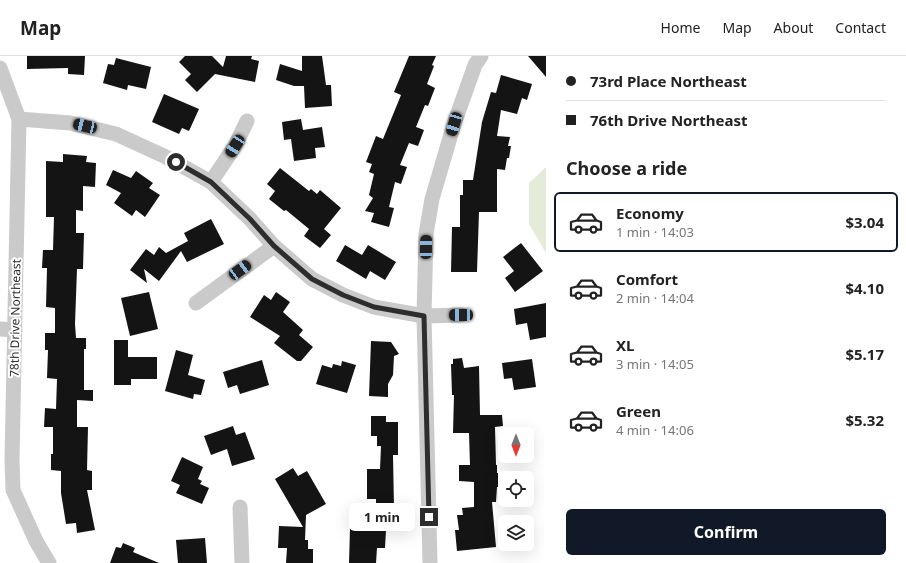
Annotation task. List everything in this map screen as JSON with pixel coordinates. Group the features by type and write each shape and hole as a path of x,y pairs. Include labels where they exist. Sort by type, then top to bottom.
{"street":[{"path":"430,563 424,316 426,234 432,199 454,124 475,65 481,56"},
{"name":"78th Drive Northeast","path":"0,68 19,119 7,330 12,460 7,491 49,563"},
{"path":"19,119 70,123 116,134 164,156 211,182 250,219 274,246 312,279 343,295 374,307 424,316 461,315"},
{"path":"211,182 235,146 247,121"},
{"path":"196,303 274,246"},
{"path":"240,507 242,563"}],"green space":[{"path":"546,167 546,253 529,224 529,183"}],"building":[{"path":"27,56 85,56 84,75 68,74 68,68 27,69"},
{"path":"185,56 212,56 223,67 226,56 252,56 251,59 259,61 255,82 215,74 197,92 185,80 191,74 179,62"},
{"path":"302,56 322,56 326,85 331,85 332,106 305,108 304,86 294,86 276,80 280,64 302,71"},
{"path":"409,56 436,56 427,84 435,88 428,106 425,105 416,127 424,130 418,146 409,143 400,165 407,167 401,184 395,182 389,207 394,208 389,227 371,222 374,213 365,211 373,198 369,195 374,174 369,172 372,164 366,162 376,136 383,139 401,95 394,92"},
{"path":"528,56 546,56 546,77"},
{"path":"116,58 151,67 146,89 128,85 127,90 103,83 108,64 114,65"},
{"path":"501,75 532,84 527,100 522,98 517,114 501,110 497,136 510,137 508,146 511,146 505,170 497,169 497,212 479,212 477,272 451,272 452,227 460,227 460,195 463,195 463,180 473,180 482,122 491,92 496,93"},
{"path":"164,94 199,109 189,131 182,128 179,134 152,122"},
{"path":"301,119 303,130 322,127 325,147 315,148 316,158 294,161 291,139 284,140 282,122"},
{"path":"63,154 87,156 86,162 96,163 95,187 83,186 83,211 76,210 76,233 84,233 83,269 77,269 75,324 76,338 86,338 86,349 84,349 84,390 93,390 93,401 77,400 77,427 88,427 87,470 92,471 92,490 87,490 95,530 77,533 76,523 66,524 61,493 61,471 51,470 51,454 53,454 53,427 44,427 45,408 56,409 57,379 47,378 48,350 45,350 45,333 55,333 55,308 46,307 47,268 42,268 43,250 53,250 54,217 46,217 46,161 63,162"},
{"path":"280,168 309,191 311,189 317,194 320,190 341,208 324,229 331,235 320,248 304,236 309,229 286,210 284,211 269,199 275,191 267,184"},
{"path":"113,170 131,178 136,171 153,183 149,188 160,195 145,217 136,210 132,216 114,203 121,193 106,185"},
{"path":"211,219 224,244 187,262 181,251 159,281 144,269 147,283 130,270 146,249 154,255 159,247 166,253 188,241 184,233"},
{"path":"521,243 543,271 515,292 505,278 514,271 503,257"},
{"path":"345,245 362,255 368,245 396,262 385,280 370,271 366,279 336,261"},
{"path":"149,292 158,329 130,336 121,298"},
{"path":"276,292 290,302 283,312 303,330 299,335 313,347 301,361 297,361 274,343 280,336 250,317 264,295 271,300"},
{"path":"546,303 546,337 530,340 527,323 516,325 514,309"},
{"path":"114,340 128,340 128,357 157,357 157,379 131,379 131,385 114,385"},
{"path":"371,341 391,342 399,354 394,356 393,375 388,384 388,397 369,396"},
{"path":"176,350 193,355 188,375 205,380 201,395 194,394 193,399 165,391"},
{"path":"462,358 464,368 479,366 480,415 502,415 503,426 495,427 498,487 496,502 492,502 496,547 457,551 455,530 459,530 457,515 463,515 462,508 474,507 474,482 459,481 459,465 470,465 469,433 453,433 454,395 452,395 451,364 453,364 453,359"},
{"path":"532,359 536,387 514,390 512,378 504,379 502,363"},
{"path":"262,360 269,385 240,394 237,385 228,388 223,372"},
{"path":"342,361 356,365 347,393 316,384 322,365 332,368 333,364 341,366"},
{"path":"371,416 386,416 386,422 398,422 398,455 393,455 394,508 376,509 376,499 367,499 367,469 380,469 381,446 377,446 377,436 371,436"},
{"path":"233,426 236,435 245,432 255,459 232,466 227,449 211,455 204,436"},
{"path":"182,457 203,467 198,479 202,481 200,484 209,488 202,504 176,493 180,485 171,481"},
{"path":"293,468 298,476 307,471 326,504 306,515 305,540 308,540 308,549 313,549 313,563 286,563 287,548 278,548 279,526 303,527 275,479"},
{"path":"350,529 386,530 385,548 377,548 376,563 349,563"},
{"path":"205,538 207,563 178,563 176,540"},
{"path":"123,543 135,548 133,552 159,563 110,563 116,547 121,548"}],"route":[{"path":"176,162 211,182 250,219 274,246 312,279 343,295 374,307 424,316 429,517"}]}
